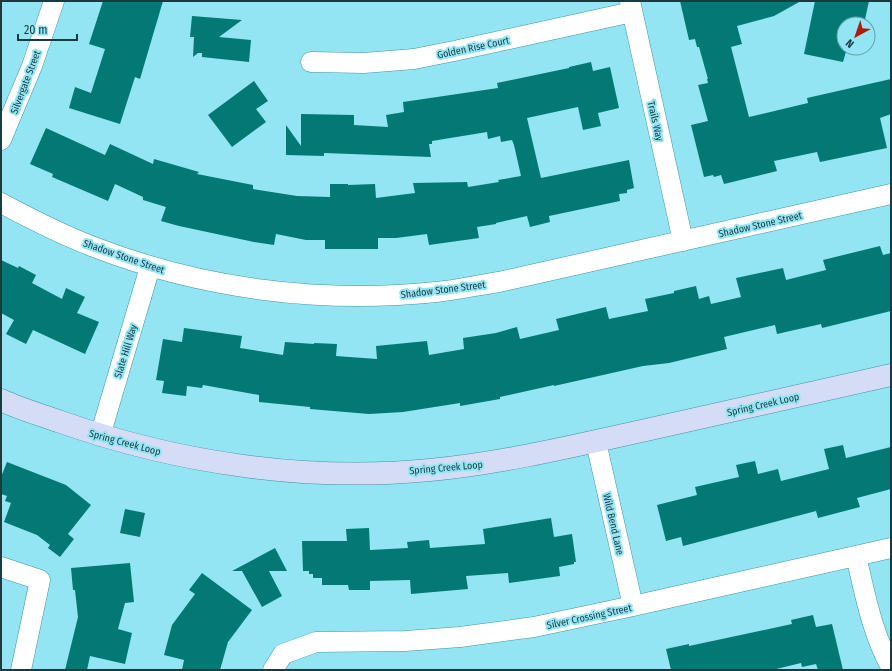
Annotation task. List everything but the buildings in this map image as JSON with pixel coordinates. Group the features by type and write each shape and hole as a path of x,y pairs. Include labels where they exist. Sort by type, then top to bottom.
{"street":[{"name":"Silvergate Street","path":"1,140 32,66 54,1"},
{"name":"Golden Rise Court","path":"312,62 364,63 414,59 454,52 631,6"},
{"name":"Trails Way","path":"631,6 683,241"},
{"name":"Shadow Stone Street","path":"1,203 48,227 87,244 150,267 249,289 311,295 374,296 437,292 499,282 891,194"},
{"name":"Slate Hill Way","path":"100,436 150,267"},
{"name":"Spring Creek Loop","path":"1,400 100,436 164,452 225,464 303,472 366,473 428,470 490,463 596,442 891,375"},
{"name":"Wild Bend Lane","path":"596,442 633,606"},
{"name":"Silver Crossing Street","path":"278,662 316,642 421,640 460,637 534,627 891,548"},
{"path":"856,556 871,620 884,655 891,667"},
{"path":"1,567 40,580 21,670"}]}
